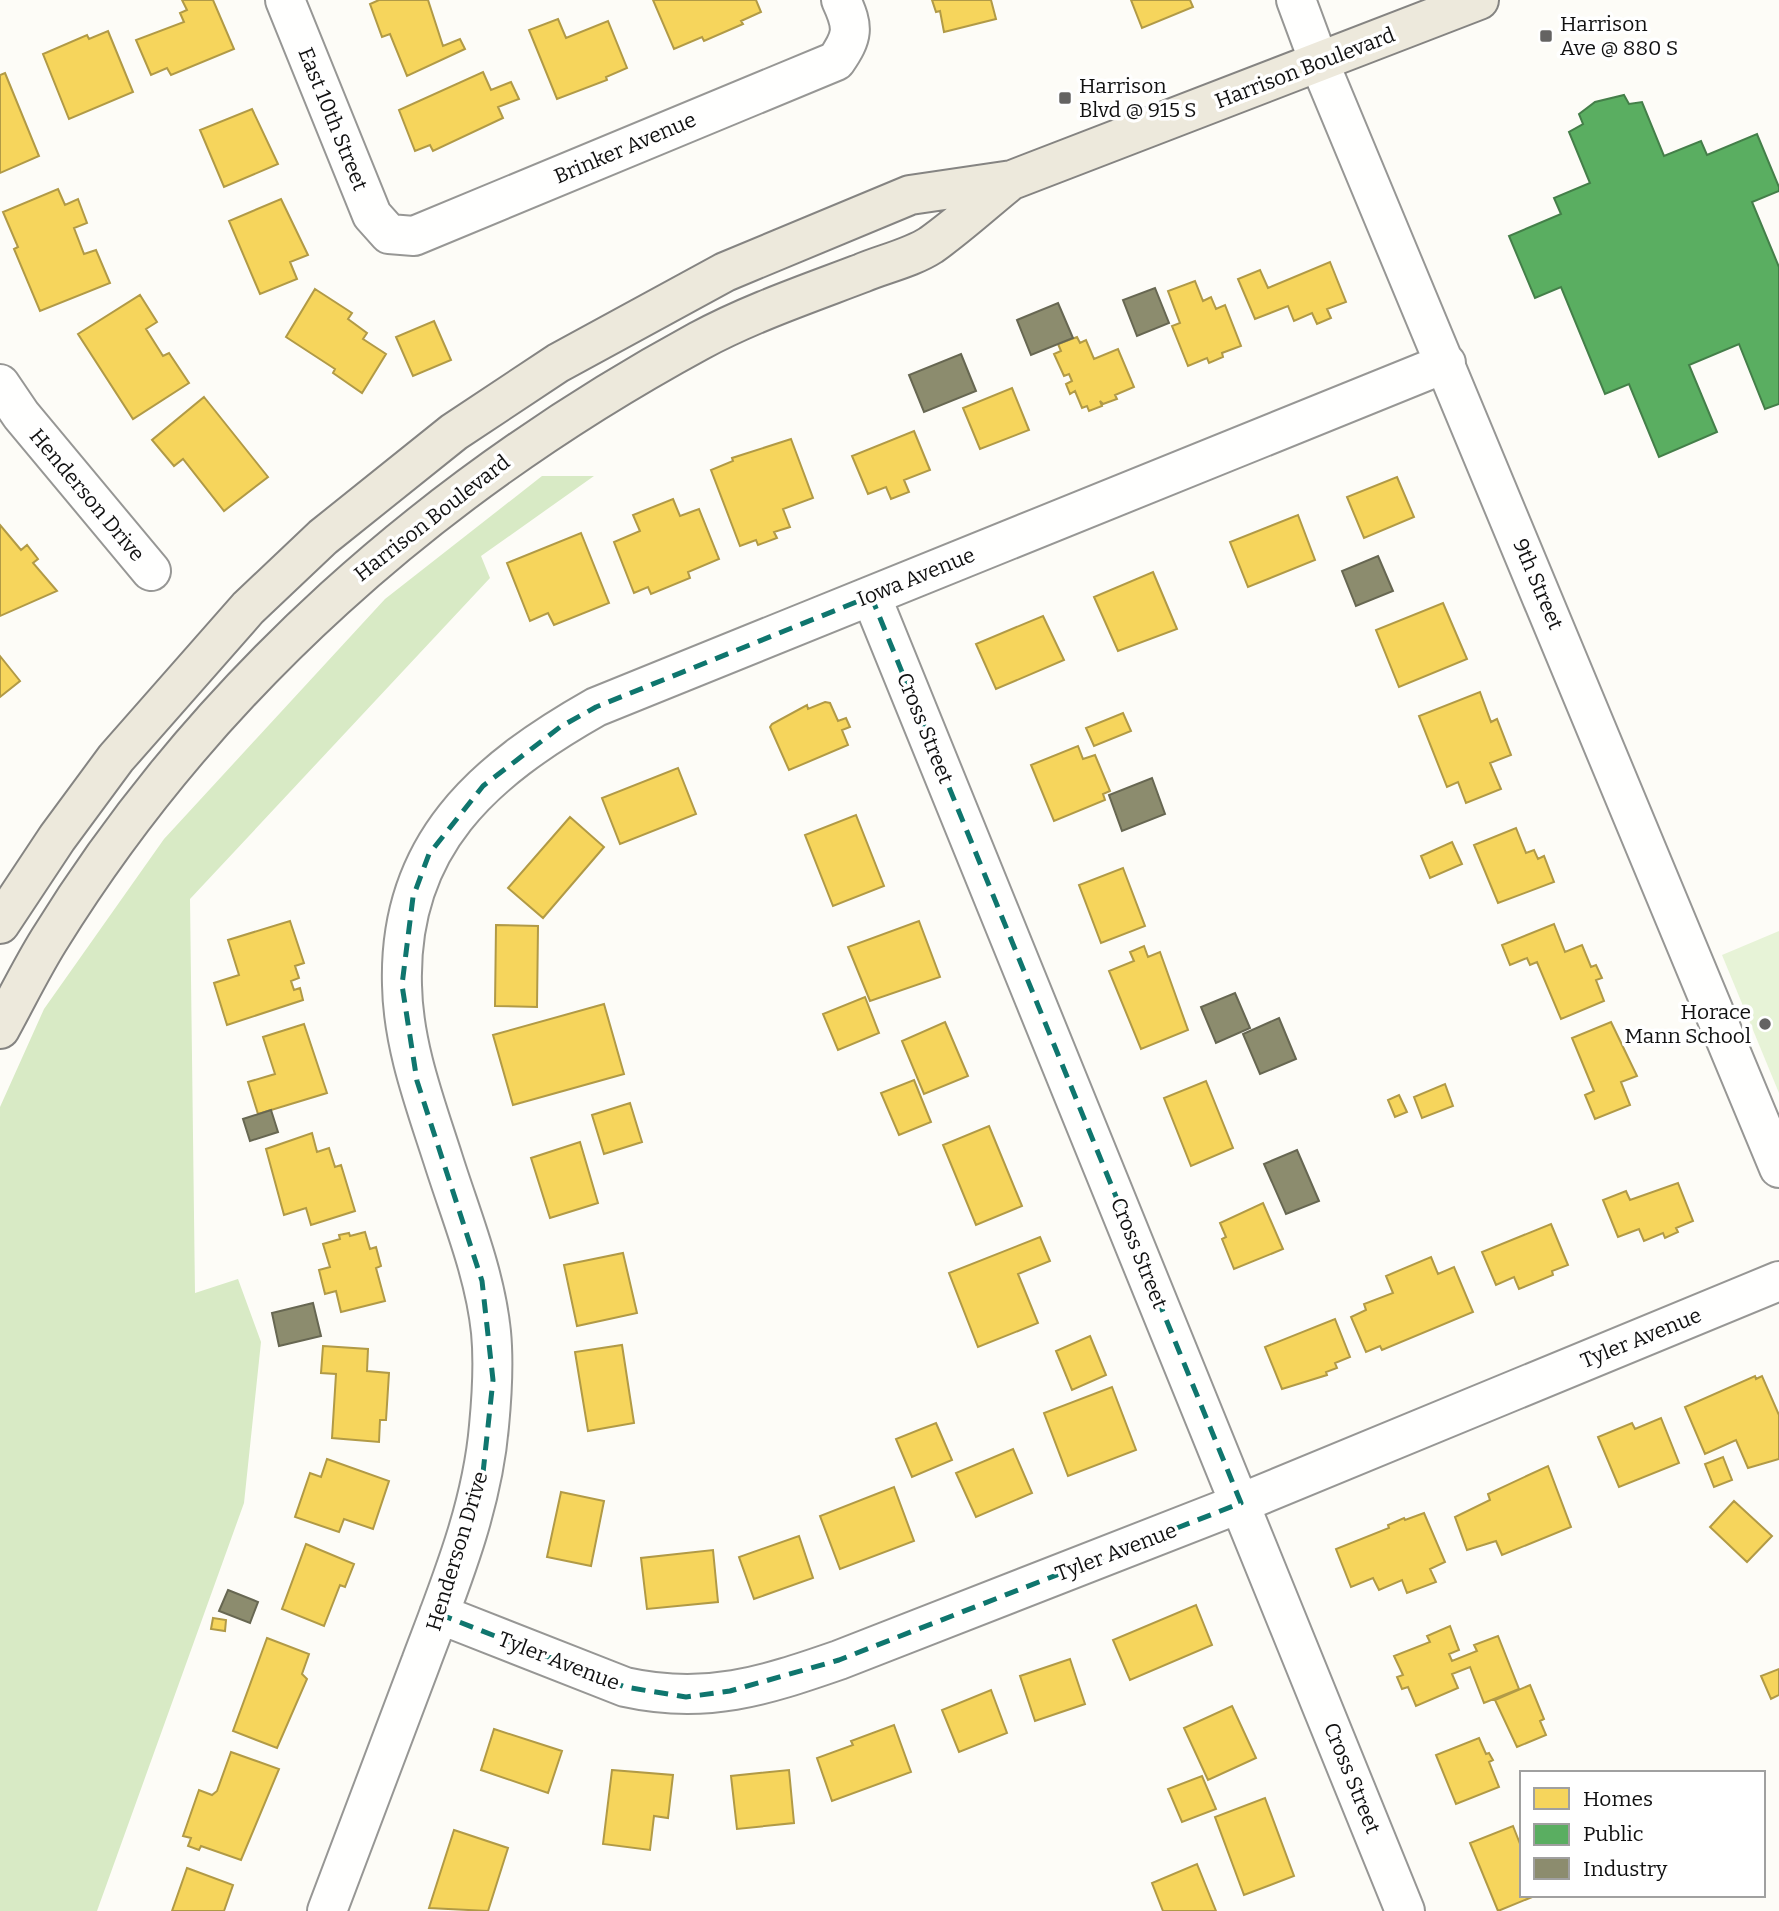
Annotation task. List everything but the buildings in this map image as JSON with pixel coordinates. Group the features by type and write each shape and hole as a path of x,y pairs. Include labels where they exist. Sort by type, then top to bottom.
{"main road":[{"name":"Harrison Boulevard","path":"0,924 57,838 116,758 248,608 323,537 454,432 558,363 725,272 910,195 1012,180 1479,0"},
{"name":"Harrison Boulevard","path":"0,1029 49,940 160,784 221,712 290,639 363,570 492,468 600,399 702,340 775,306 929,246 1012,180"}],"street":[{"name":"East 10th Street","path":"285,0 372,215 389,234"},
{"name":"Brinker Avenue","path":"389,234 414,236 836,61 850,40 849,19 841,0"},
{"name":"9th Street","path":"1296,0 1319,62 1779,1168"},
{"name":"Iowa Avenue","path":"429,854 452,819 483,786 560,727 596,707 1446,363"},
{"name":"Henderson Drive","path":"0,384 21,415 151,571"},
{"name":"Cross Street","path":"871,596 1405,1911"},
{"name":"Henderson Drive","path":"327,1911 456,1569 483,1473 492,1380 491,1332 482,1281 417,1081 402,985 405,940 413,897 429,854"},
{"name":"Tyler Avenue","path":"439,1614 625,1687 686,1696 730,1691 776,1681 839,1660 1241,1503 1779,1281"}],"highlighted area":[{"path":"871,596 1241,1503 839,1660 730,1691 686,1697 625,1687 439,1614 483,1473 493,1380 482,1281 417,1081 402,985 413,897 429,854 483,786 560,727 596,707"}],"green space":[{"path":"542,476 594,476 481,556 490,578 190,899 195,1293 238,1279 261,1342 244,1503 97,1911 0,1911 0,1107 44,1009 164,839 385,599"},
{"name":"Horace Mann School","path":"1779,931 1779,1093 1722,955"}],"place":[{"name":"Harrison Ave @ 880 S","path":"1546,36"},
{"name":"Harrison Blvd @ 915 S","path":"1065,98"},
{"name":"Horace Mann School","path":"1765,1024"}]}
